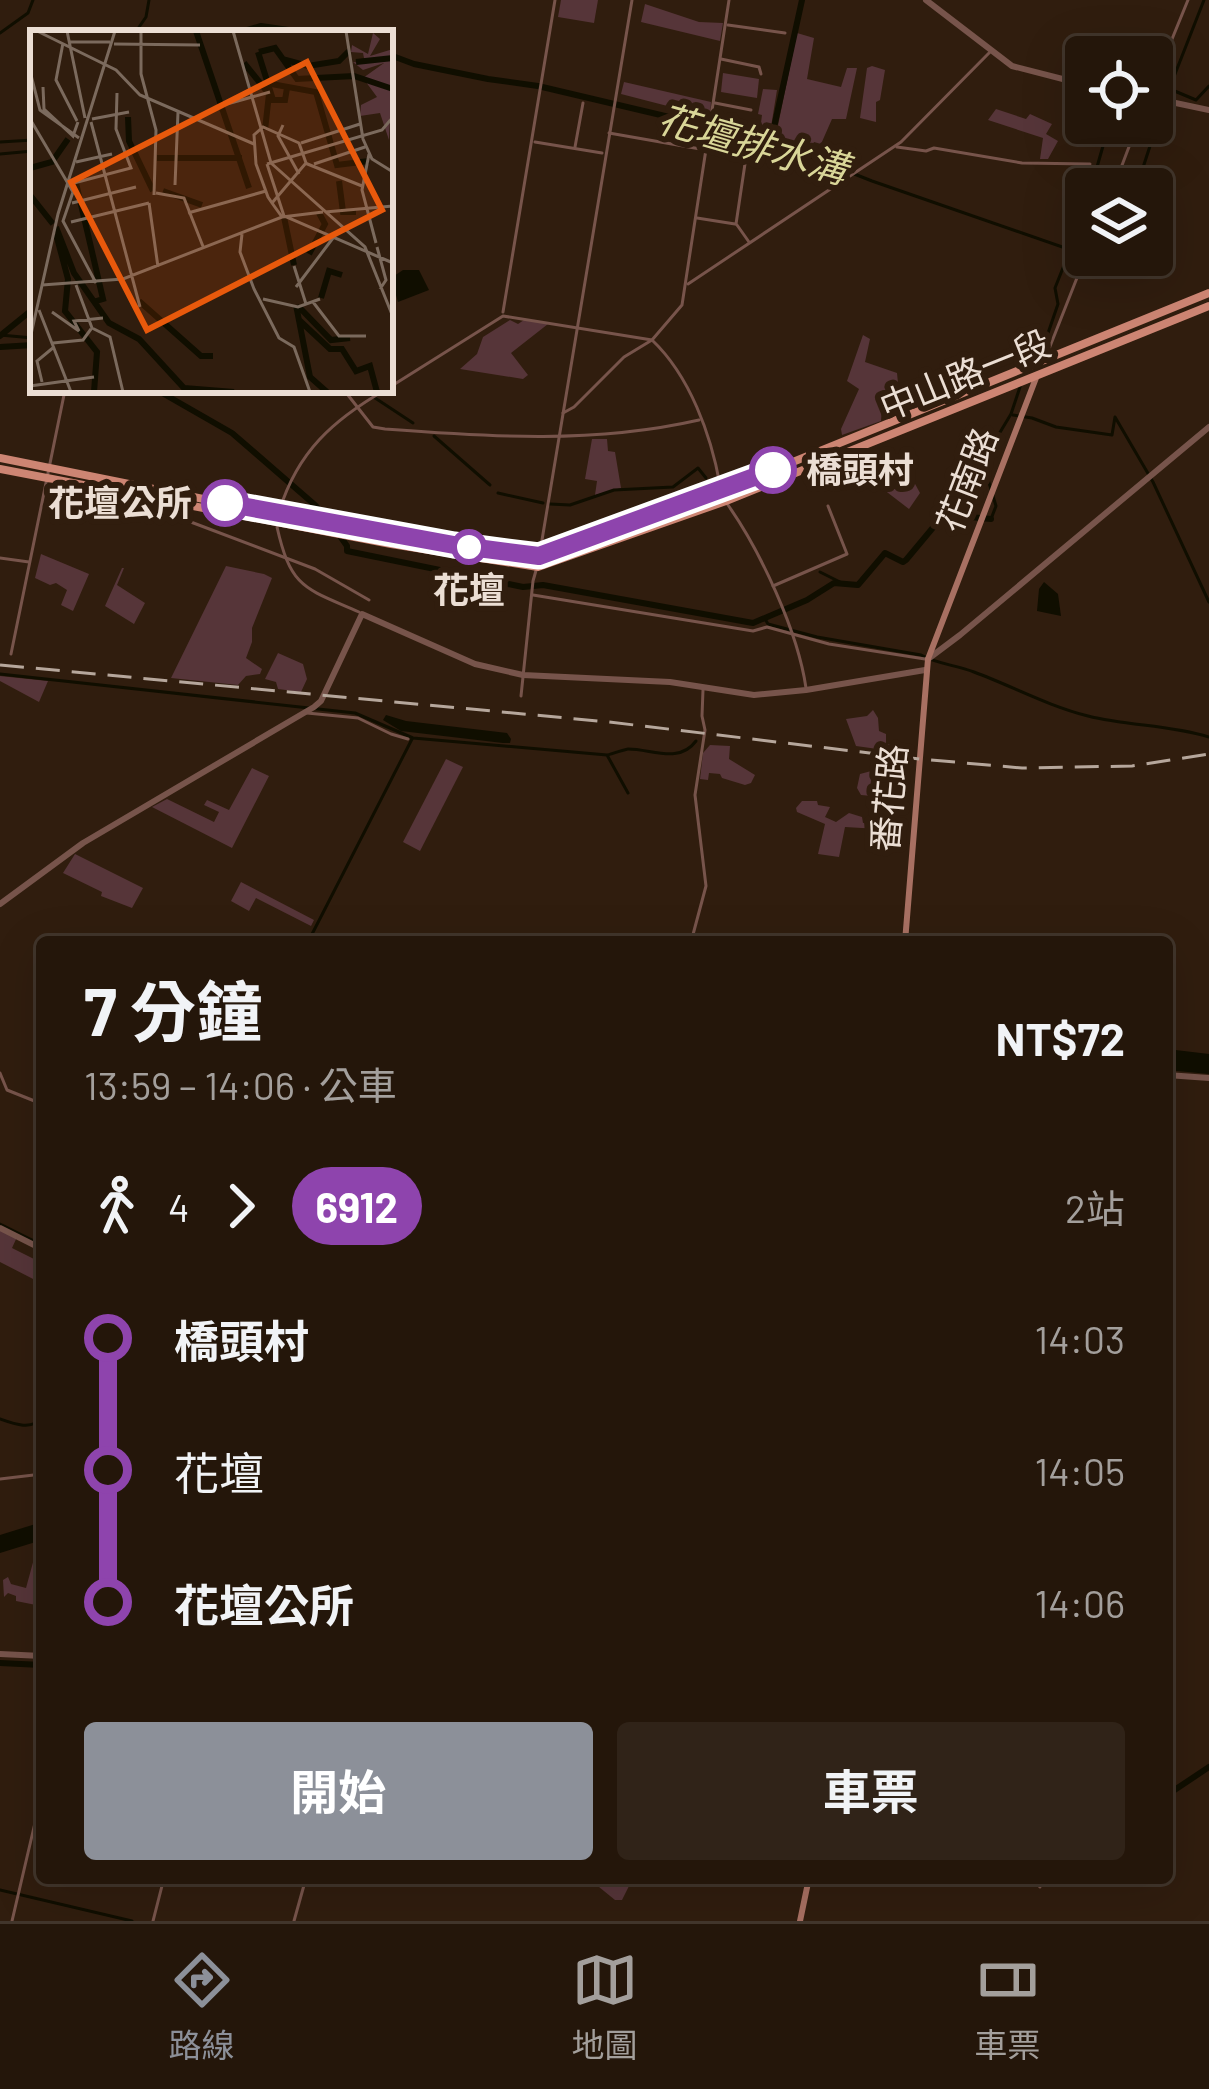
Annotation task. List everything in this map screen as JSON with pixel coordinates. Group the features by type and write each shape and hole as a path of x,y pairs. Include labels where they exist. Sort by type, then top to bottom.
{"main road":[{"name":"中山路一段","path":"538,561 1209,293"},
{"name":"中山路一段","path":"538,561 726,501 1209,306"},
{"name":"花南路","path":"928,659 1036,378"},
{"path":"0,458 156,500 538,561"},
{"path":"0,469 48,473 277,519 321,522 349,537 538,561"},
{"name":"番花路","path":"905,936 928,659"},
{"path":"800,1921 808,1884"}],"street":[{"path":"503,316 556,0"},
{"path":"521,696 533,581 632,0"},
{"path":"562,414 627,354 652,340 682,305 729,0"},
{"path":"926,0 1025,71 1065,80"},
{"path":"1173,37 1188,0"},
{"path":"725,25 785,33"},
{"path":"686,285 895,146 991,51"},
{"path":"720,59 759,67 761,74"},
{"path":"575,148 583,103"},
{"path":"713,103 751,110"},
{"path":"1173,103 1209,110"},
{"path":"609,133 746,157 736,224 749,243"},
{"path":"533,141 606,153"},
{"path":"895,146 1022,163 1090,164"},
{"path":"696,218 736,224"},
{"name":"花南路","path":"1036,378 1077,276"},
{"path":"393,385 503,316 652,340 686,384 712,451 721,490 744,527 794,636 806,690"},
{"path":"10,654 64,393"},
{"path":"347,393 373,427 557,439 657,430 700,419"},
{"path":"379,393 322,434 288,488 277,519 283,556 303,586 476,664 523,675 639,680 749,695 925,670"},
{"path":"532,591 753,631 767,627 928,659 1209,427"},
{"path":"156,500 167,513 315,568 368,599"},
{"path":"772,586 847,554 828,506"},
{"path":"0,558 30,563"},
{"path":"0,904 83,843 322,701 362,614"},
{"path":"693,936 706,886 695,795 705,730 703,686"},
{"path":"306,713 358,718 408,739"},
{"path":"0,1073 7,1090 36,1102"},
{"path":"1173,1075 1209,1078"},
{"path":"0,1228 36,1247"},
{"path":"0,1479 36,1473"},
{"path":"0,1654 36,1656"},
{"path":"12,1921 36,1819"},
{"path":"153,1921 162,1884"},
{"path":"294,1921 304,1884"},
{"path":"1037,1884 1040,1887"}],"shaded area":[{"path":"561,0 598,0 594,23 558,17"},
{"path":"645,4 699,22 723,23 720,41 641,22"},
{"path":"797,33 814,38 807,79 841,87 847,68 857,68 846,119 832,119 821,144 814,142 810,149 776,135"},
{"path":"867,68 885,70 876,122 860,118"},
{"path":"723,73 759,79 757,98 721,92"},
{"path":"624,82 711,102 710,117 621,94"},
{"path":"763,89 777,90 770,133 760,130"},
{"path":"996,109 1026,119 1030,114 1052,124 1046,134 1058,141 1048,159 1040,159 1043,138 988,120"},
{"path":"403,270 419,270 429,290 398,302 393,277"},
{"path":"510,320 548,324 511,353 528,375 523,379 460,369 477,354 483,337"},
{"path":"863,335 870,339 865,362 897,373 898,383 893,398 882,405 881,421 842,435 859,389 847,381"},
{"path":"592,439 607,439 608,451 615,452 621,488 595,495 597,481 585,479"},
{"path":"871,450 914,482 920,493 909,509 853,466 856,456"},
{"path":"41,554 89,574 73,611 61,605 67,590 35,578"},
{"path":"226,566 272,578 246,658 262,669 260,674 246,676 238,685 171,678"},
{"path":"122,568 117,585 145,603 134,624 105,606"},
{"path":"1044,582 1058,594 1061,616 1037,611"},
{"path":"278,653 303,664 307,679 301,692 278,689 276,682 265,679"},
{"path":"0,676 48,681 39,702 0,681"},
{"path":"873,710 886,744 900,746 899,752 856,746 846,719 867,716"},
{"path":"386,715 507,733 511,739 503,743 401,731 383,720"},
{"path":"710,745 730,746 729,759 755,775 751,783 709,773 708,780 700,779 703,753"},
{"path":"446,759 463,767 420,851 403,842"},
{"path":"884,759 903,761 895,773 887,775 882,790 861,795 857,788 860,774 875,770"},
{"path":"252,768 269,776 232,848 152,807 167,799 214,822 219,812 204,805 207,800 229,810"},
{"path":"802,801 830,807 825,817 836,822 849,813 862,817 863,823 875,822 892,840 884,852 879,829 845,827 839,857 818,854 825,824 797,812"},
{"path":"75,854 143,888 132,908 63,873"},
{"path":"241,882 314,920 311,926 256,898 249,911 231,901"},
{"path":"1173,1050 1209,1054 1209,1074 1173,1071"},
{"path":"0,1229 17,1237 12,1248 36,1260 36,1280 0,1262"},
{"path":"36,1524 36,1542 0,1553 0,1535"},
{"path":"35,1555 36,1605 16,1601 8,1593 4,1597 3,1580 8,1577 11,1584 26,1588"},
{"path":"595,1884 630,1884 622,1900 615,1900"}],"waterway":[{"path":"0,33 28,13 33,0"},
{"path":"137,30 149,0"},
{"name":"花壇排水溝","path":"393,56 771,141 802,0"},
{"name":"花壇排水溝","path":"1143,168 1204,0"},
{"name":"花壇排水溝","path":"247,30 261,26 288,30"},
{"path":"393,64 395,56"},
{"path":"1173,90 1196,100 1209,86"},
{"path":"0,142 30,140"},
{"name":"花壇排水溝","path":"771,141 1065,248"},
{"path":"1097,167 1104,144"},
{"path":"0,154 30,151"},
{"path":"1029,361 1040,337 1046,339 1058,304 1055,288 1065,263"},
{"name":"花壇排水溝","path":"0,336 30,311"},
{"path":"0,335 30,338"},
{"name":"花壇排水溝","path":"0,347 30,345"},
{"path":"991,519 996,506 987,476 1020,387"},
{"name":"花壇排水溝","path":"162,393 232,433 332,525"},
{"path":"368,393 413,423"},
{"path":"1013,415 1112,435 1115,417 1153,482 1209,602"},
{"path":"434,436 490,485"},
{"path":"550,504 570,505 614,490 673,487 698,468 706,478"},
{"path":"498,493 543,503"},
{"name":"花壇排水溝","path":"340,536 347,551 523,587 543,585 753,623 834,583 858,585 885,553 903,562 941,518 991,519"},
{"path":"820,572 840,582"},
{"path":"765,619 768,624 817,637 921,655 1088,716 1209,737"},
{"path":"0,674 355,713 413,738 607,755 628,793"},
{"path":"311,936 412,739"},
{"path":"608,755 628,749 673,754 696,741"},
{"path":"0,1224 36,1242"},
{"path":"0,1419 28,1425 36,1422"},
{"path":"0,1663 36,1665"},
{"path":"1173,1791 1209,1767"},
{"path":"0,1890 132,1921"}],"railway":[{"path":"0,665 609,722 1022,768 1132,766 1209,754"}],"bus line":[{"name":"6912","path":"225,503 539,556 773,470"}],"place":[{"name":"橋頭村","path":"773,470"},
{"name":"花壇公所","path":"225,503"},
{"name":"花壇","path":"469,547"}]}
